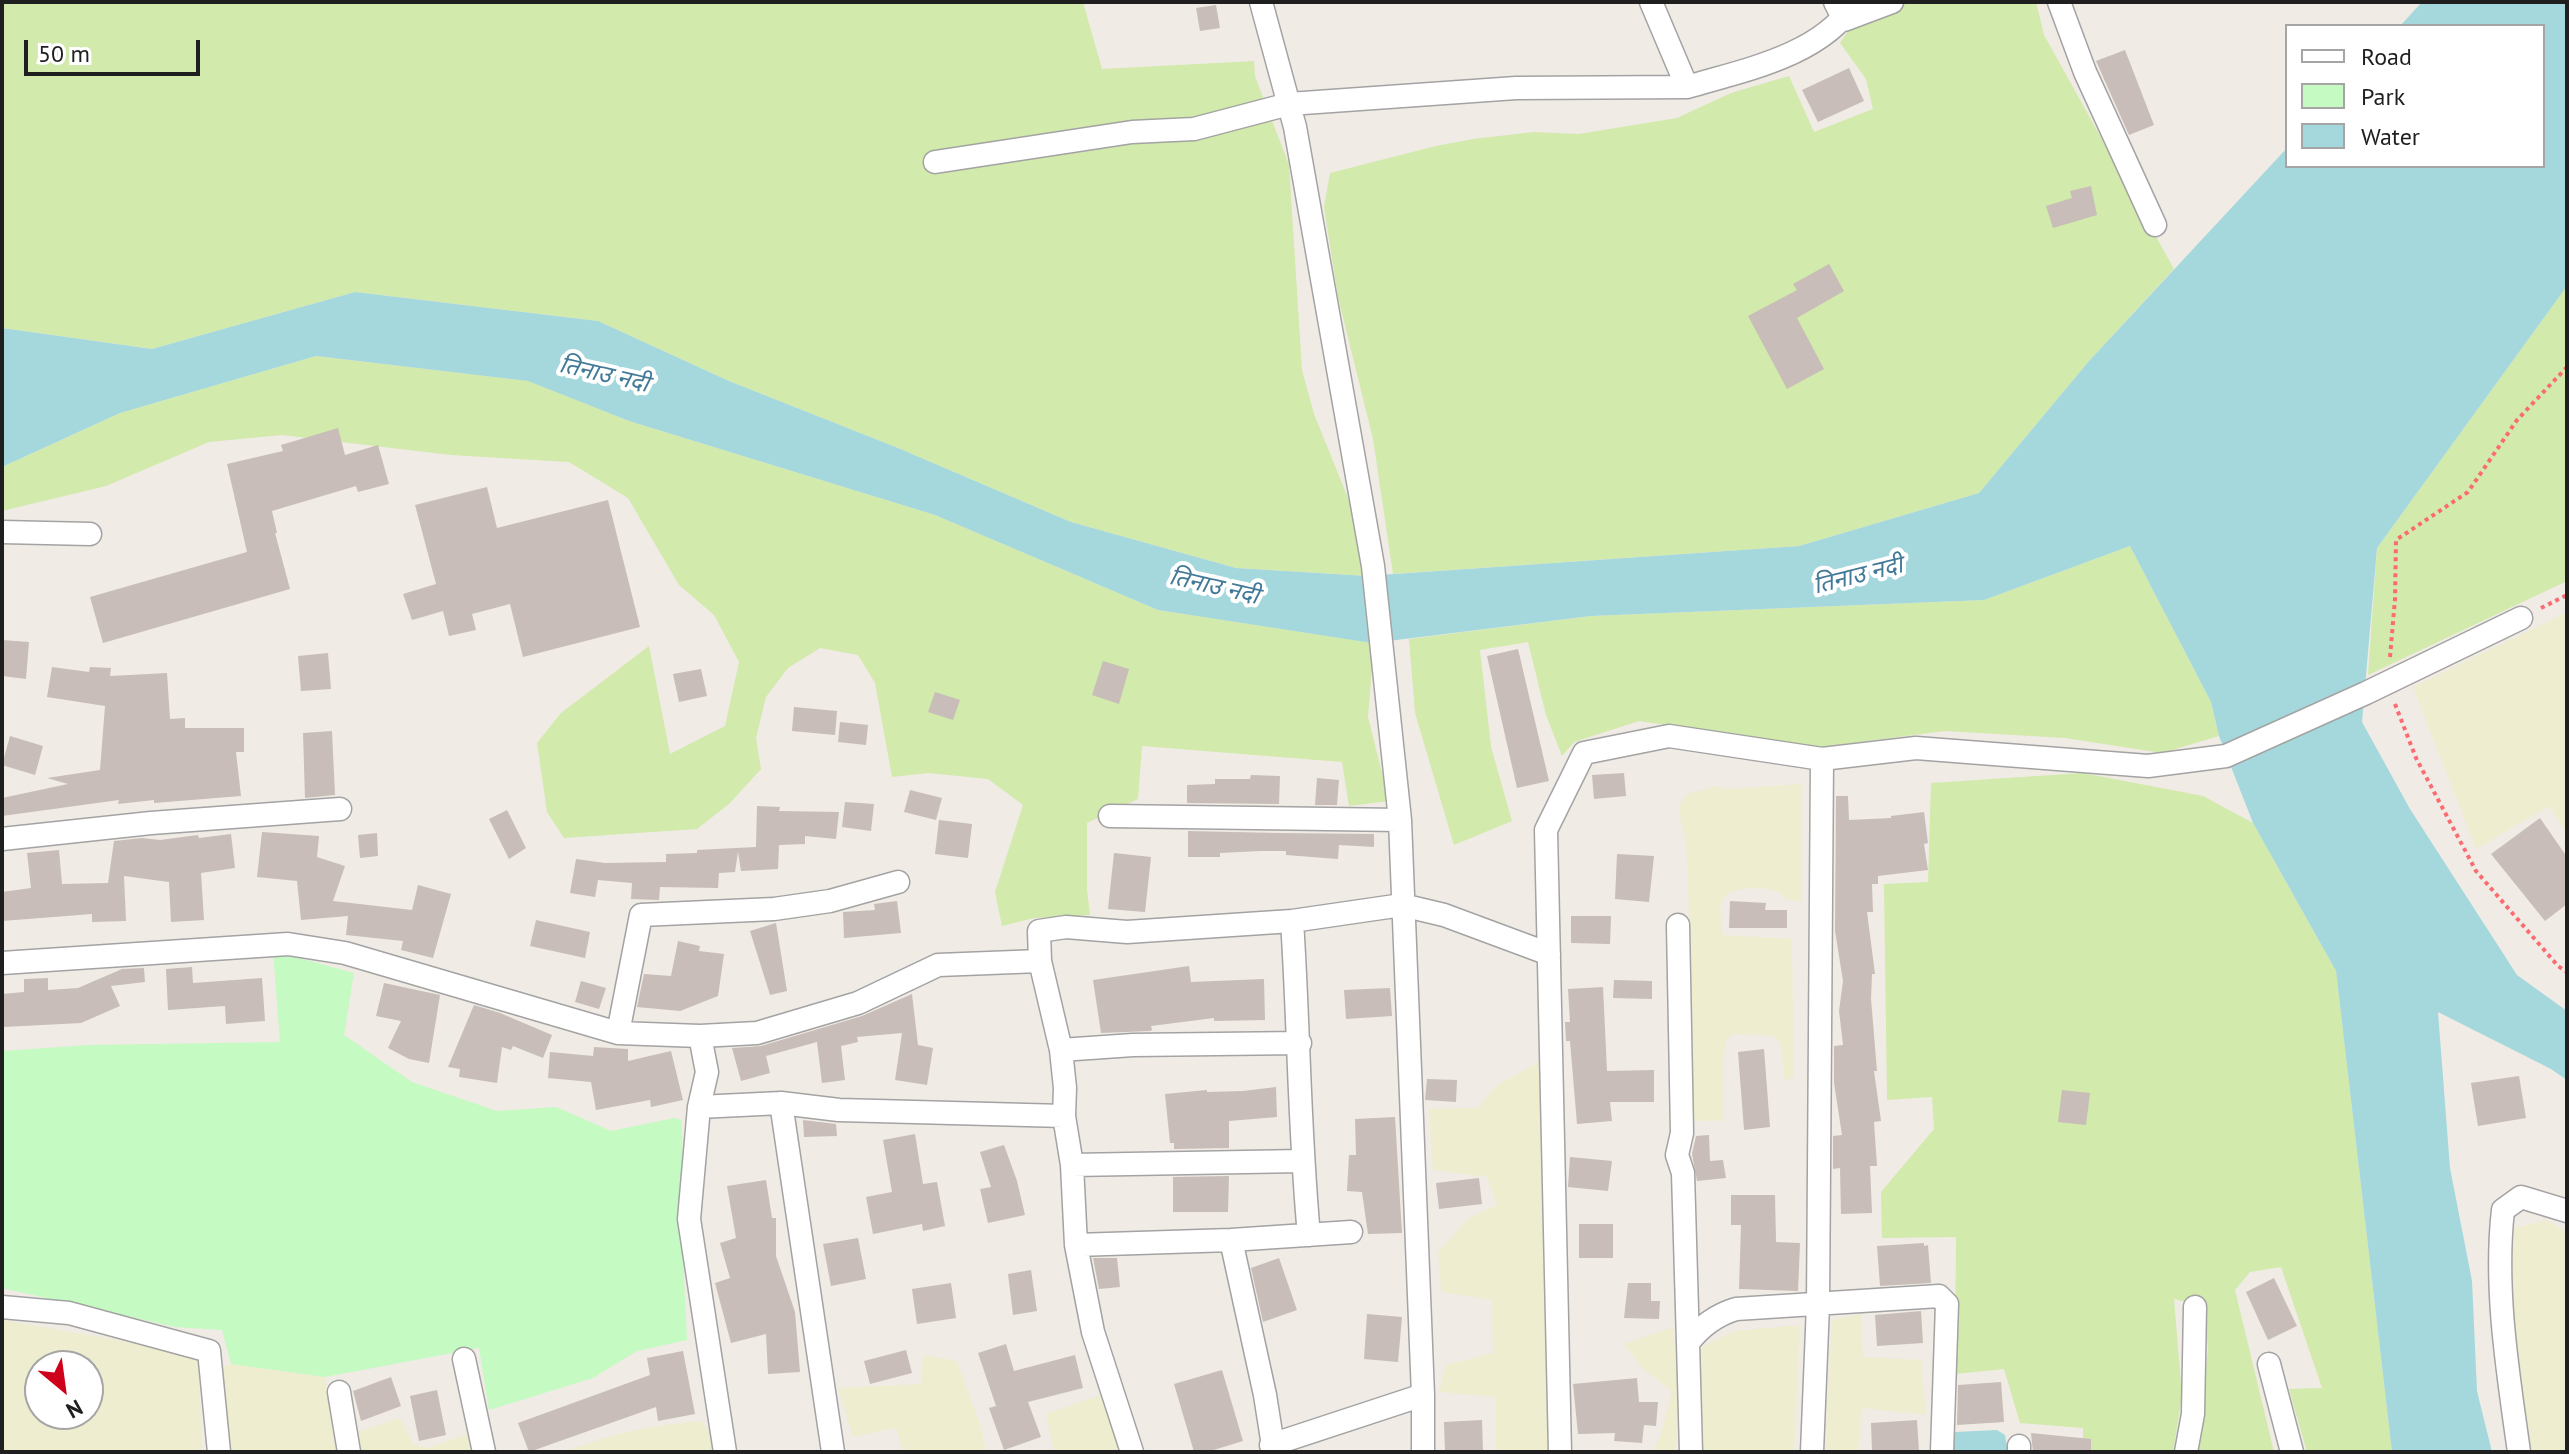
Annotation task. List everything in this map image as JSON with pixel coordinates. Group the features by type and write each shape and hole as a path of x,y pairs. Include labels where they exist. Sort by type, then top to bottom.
{"street":[{"path":"1261,2 1295,127 1373,566 1382,646 1400,820 1423,1452"},
{"path":"1651,2 1687,87"},
{"path":"935,162 1132,132 1194,129 1289,104 1516,88 1687,87 1782,60 1844,8 1892,2"},
{"path":"2055,4 2155,225"},
{"path":"2,532 90,534"},
{"path":"1560,1452 1546,830 1584,753 1669,736 1822,759 1916,748 2148,766 2226,756 2521,618"},
{"path":"1812,1452 1818,1305 1822,759"},
{"path":"2,839 151,823 340,809"},
{"path":"1110,816 1400,820"},
{"path":"618,1033 641,915 774,909 830,901 898,882"},
{"path":"1132,1452 1093,1332 1076,1245 1061,1050 1040,961 1039,931 1066,927 1127,932 1292,921 1402,905 1444,915 1549,954"},
{"path":"1292,921 1300,1043 1302,1161 1309,1235"},
{"path":"1678,925 1682,1133 1677,1155 1683,1173 1691,1452"},
{"path":"2,963 288,944 345,953 618,1033 700,1036 757,1033 815,1016 858,1003 938,965 1040,961"},
{"path":"700,1036 707,1072 699,1107 689,1219 725,1452"},
{"path":"1061,1050 1133,1045 1300,1043"},
{"path":"699,1107 781,1103 839,1110 1064,1116"},
{"path":"781,1103 833,1452"},
{"path":"1072,1165 1302,1161"},
{"path":"2519,1452 2505,1344 2499,1242 2503,1210 2521,1197 2567,1211"},
{"path":"1076,1245 1351,1232"},
{"path":"1231,1240 1265,1395 1272,1449 1423,1395"},
{"path":"1688,1343 1708,1322 1736,1309 1939,1296 1947,1304 1942,1452"},
{"path":"2,1307 69,1313 209,1351 219,1452"},
{"path":"2186,1452 2193,1414 2195,1307"},
{"path":"464,1359 484,1452"},
{"path":"2269,1364 2292,1452"},
{"path":"339,1392 349,1452"}],"path":[{"path":"2521,618 2567,595"}],"green space":[{"path":"2,2 1083,2 1102,69 1254,61 1255,76 1289,165 1302,370 1314,414 1350,503 1366,576 1236,568 1071,522 898,448 729,381 598,321 355,292 152,349 2,328"},
{"path":"1867,2 2036,2 2044,35 2174,269 2089,361 1979,493 1799,546 1393,574 1373,439 1338,297 1324,207 1330,173 1473,139 1534,132 1579,134 1677,118 1731,93 1789,76 1814,132 1873,109 1866,79 1840,43"},
{"path":"2567,286 2567,581 2368,675 2377,548"},
{"path":"316,356 529,381 629,421 935,515 1158,610 1374,643 1368,717 1389,801 1349,806 1342,762 1142,746 1138,799 1087,823 1090,915 1034,918 1002,926 995,892 1023,805 988,779 928,773 892,777 875,683 858,655 820,648 788,668 766,697 756,738 761,769 730,803 697,829 564,838 547,812 537,743 561,713 649,646 670,754 725,726 739,662 714,615 679,585 628,498 569,462 451,455 282,435 209,442 106,486 2,511 2,467 120,413"},
{"path":"2130,546 2211,702 2219,736 2162,753 2065,738 1945,731 1820,747 1639,721 1574,742 1562,756 1546,715 1528,642 1480,650 1491,747 1512,821 1454,845 1415,713 1409,639 1591,616 1984,600"},
{"path":"2567,612 2567,834 2549,806 2476,849 2413,687"},
{"path":"2083,773 2203,796 2253,823 2336,971 2392,1452 2307,1452 2289,1389 2322,1388 2281,1267 2250,1272 2235,1290 2274,1452 2198,1452 2208,1348 2203,1306 2174,1299 2182,1396 2173,1452 2083,1452 2083,1428 2020,1423 2004,1369 1955,1374 1956,1237 1882,1238 1881,1192 1934,1129 1932,1097 1887,1100 1884,884 1928,882 1931,783"},
{"path":"1802,784 1802,902 1785,899 1779,892 1769,889 1749,888 1731,891 1720,908 1723,935 1792,939 1794,1077 1785,1081 1780,1042 1773,1036 1734,1034 1726,1040 1723,1060 1724,1121 1693,1121 1688,877 1686,841 1679,812 1681,802 1688,794 1716,786 1727,789"},
{"path":"273,951 354,973 344,1035 412,1082 497,1111 556,1107 611,1131 674,1118 682,1120 687,1340 637,1351 593,1378 489,1410 479,1348 325,1377 231,1364 222,1330 175,1327 2,1288 2,1051 89,1045 280,1042"},
{"path":"1545,1058 1553,1452 1496,1452 1496,1397 1439,1392 1446,1365 1493,1353 1492,1300 1441,1292 1438,1252 1470,1217 1497,1205 1487,1177 1433,1170 1429,1109 1478,1108 1495,1087"},
{"path":"2546,1220 2567,1232 2567,1452 2523,1452 2503,1231"},
{"path":"1861,1314 1863,1357 1921,1360 1926,1415 1862,1408 1858,1452 1825,1452 1832,1320"},
{"path":"2,1320 198,1354 202,1452 2,1452"},
{"path":"1800,1325 1794,1452 1697,1452 1699,1348 1734,1331"},
{"path":"1673,1327 1680,1404 1675,1452 1652,1452 1660,1438 1672,1391 1643,1369 1624,1344"},
{"path":"923,1355 957,1361 981,1427 986,1452 903,1452 896,1428 853,1437 838,1388 921,1384"},
{"path":"231,1364 325,1377 336,1452 228,1452 222,1367"},
{"path":"1104,1394 1125,1452 1054,1452 1046,1414"},
{"path":"400,1418 413,1444 428,1448 469,1433 473,1452 360,1452 356,1432"},
{"path":"701,1421 712,1435 714,1452 563,1452 649,1427"}],"water":[{"name":"तिनाउ नदी","path":"2422,2 2567,2 2567,286 2377,548 2362,722 2410,809 2517,975 2567,1011 2567,1080 2438,1012 2450,1168 2472,1281 2477,1391 2492,1452 2392,1452 2336,971 2253,823 2219,736 2211,702 2130,546 1984,600 1591,616 1372,643 1158,610 935,515 629,421 528,381 316,356 120,413 2,467 2,328 152,349 355,292 598,321 729,381 898,448 1071,522 1236,568 1366,576 1799,546 1979,493 2089,361 2285,150 2285,168 2545,168 2545,24 2402,24"},
{"path":"1997,1430 2005,1435 2008,1452 1947,1452 1948,1438 1955,1432"}],"building":[{"path":"1216,5 1220,28 1200,31 1196,8"},
{"path":"2125,50 2154,125 2129,135 2096,61"},
{"path":"1849,68 1864,101 1818,122 1802,90"},
{"path":"2091,186 2097,215 2053,228 2046,206 2072,198 2070,191"},
{"path":"1829,264 1844,291 1797,318 1824,369 1787,389 1748,316 1797,290 1793,284"},
{"path":"338,428 345,455 378,445 389,484 358,492 356,486 272,511 290,589 103,643 90,597 247,552 227,464 283,451 281,445"},
{"path":"487,487 497,528 608,500 640,627 523,657 510,604 472,614 476,630 449,636 443,611 412,620 403,594 436,584 415,505"},
{"path":"2,640 29,642 26,679 2,676"},
{"path":"1518,649 1549,781 1517,788 1487,656"},
{"path":"328,653 331,689 301,691 298,656"},
{"path":"1103,661 1129,669 1119,704 1092,695"},
{"path":"52,667 89,672 90,667 111,668 110,676 167,673 170,719 185,718 185,728 244,728 244,752 236,752 241,796 154,803 154,800 118,804 119,800 2,816 2,798 68,784 47,778 100,770 105,706 47,697"},
{"path":"701,669 707,696 679,702 673,674"},
{"path":"935,692 960,700 953,720 928,712"},
{"path":"794,707 837,711 835,735 792,731"},
{"path":"840,722 868,725 866,745 838,742"},
{"path":"332,731 335,795 305,798 303,733"},
{"path":"10,736 43,746 35,775 2,765"},
{"path":"1624,773 1626,796 1594,799 1592,775"},
{"path":"1251,775 1280,776 1279,804 1187,803 1187,785 1215,784 1215,779 1250,779"},
{"path":"1317,778 1339,780 1337,805 1315,805"},
{"path":"910,790 942,798 936,820 904,812"},
{"path":"1836,796 1848,796 1849,820 1891,818 1924,812 1928,843 1924,844 1928,870 1878,876 1878,884 1872,884 1873,912 1867,912 1875,974 1872,974 1871,999 1877,1071 1874,1071 1881,1121 1874,1122 1877,1166 1870,1166 1872,1213 1841,1214 1840,1168 1833,1169 1833,1136 1842,1135 1834,1083 1834,1046 1843,1045 1839,1011 1843,981 1835,931"},
{"path":"845,802 874,804 871,831 842,827"},
{"path":"757,806 780,807 779,811 839,812 836,839 805,836 805,844 779,845 778,869 741,871 738,852 735,872 719,873 718,888 660,887 659,900 631,899 632,883 598,880 595,897 570,893 576,859 605,863 666,862 666,854 756,847"},
{"path":"507,810 526,848 509,859 489,819"},
{"path":"2540,818 2567,857 2567,904 2545,921 2491,854"},
{"path":"939,820 972,824 968,858 935,854"},
{"path":"1188,831 1374,834 1374,847 1339,845 1338,859 1286,855 1286,851 1188,857"},
{"path":"262,832 319,836 317,857 345,866 333,901 412,910 418,885 451,894 433,958 401,950 403,941 346,935 348,916 301,920 297,881 257,877"},
{"path":"377,833 378,856 360,858 358,835"},
{"path":"231,834 235,868 201,873 204,920 171,922 169,882 124,876 126,921 92,922 92,914 2,921 2,892 31,888 27,853 59,850 62,884 108,883 114,841"},
{"path":"1114,853 1151,857 1145,912 1108,909"},
{"path":"1617,854 1654,856 1649,902 1615,899"},
{"path":"897,901 901,933 844,938 843,912 875,910 874,904"},
{"path":"1730,901 1766,903 1765,910 1787,910 1787,928 1729,928"},
{"path":"1571,916 1611,916 1610,944 1571,943"},
{"path":"536,920 590,932 585,958 530,946"},
{"path":"776,923 787,991 770,995 750,931"},
{"path":"678,941 700,946 699,951 724,954 718,996 680,1011 637,1007 644,974 671,976"},
{"path":"1189,966 1191,982 1264,979 1265,1020 1214,1021 1214,1018 1151,1026 1150,1031 1101,1033 1093,980"},
{"path":"192,967 193,983 262,978 265,1021 226,1024 225,1006 168,1010 166,969"},
{"path":"144,968 145,982 111,986 120,1006 81,1023 4,1027 2,994 24,992 24,979 48,978 48,990 78,988 122,969"},
{"path":"1614,980 1652,981 1652,999 1613,998"},
{"path":"581,981 606,988 599,1009 575,1002"},
{"path":"384,983 440,995 429,1063 409,1059 388,1048 401,1021 376,1016"},
{"path":"1603,987 1607,1071 1654,1070 1654,1102 1610,1102 1612,1121 1577,1124 1570,1041 1566,1041 1565,1022 1570,1022 1568,989"},
{"path":"1390,988 1392,1016 1346,1019 1344,990"},
{"path":"912,994 918,1045 933,1048 927,1085 895,1080 902,1033 857,1037 858,1042 841,1046 845,1080 822,1083 817,1042 766,1056 770,1073 741,1081 732,1048 761,1046 862,1016"},
{"path":"474,1005 552,1035 543,1058 513,1046 511,1050 502,1047 497,1083 459,1077 460,1069 448,1067"},
{"path":"594,1047 628,1049 628,1061 671,1051 683,1100 651,1107 650,1100 596,1110 591,1082 548,1078 550,1052 593,1056"},
{"path":"1764,1049 1770,1127 1744,1130 1738,1052"},
{"path":"2519,1076 2526,1118 2478,1126 2471,1083"},
{"path":"1427,1079 1457,1080 1456,1102 1425,1100"},
{"path":"1276,1087 1277,1117 1229,1121 1229,1148 1174,1149 1174,1143 1170,1143 1165,1094"},
{"path":"2062,1090 2090,1093 2086,1125 2058,1122"},
{"path":"1395,1117 1402,1233 1368,1234 1362,1192 1347,1191 1349,1155 1356,1155 1355,1119"},
{"path":"803,1120 836,1124 837,1136 804,1137"},
{"path":"915,1134 923,1184 937,1182 945,1226 923,1231 922,1224 873,1234 866,1197 892,1192 883,1140"},
{"path":"1709,1135 1710,1161 1723,1160 1726,1178 1697,1181 1692,1154 1696,1136"},
{"path":"1004,1145 1025,1215 988,1223 980,1189 991,1187 980,1152"},
{"path":"1570,1157 1612,1161 1608,1191 1568,1187"},
{"path":"1229,1176 1228,1212 1173,1212 1173,1177"},
{"path":"1479,1178 1482,1204 1439,1209 1436,1183"},
{"path":"766,1180 772,1218 776,1218 776,1256 795,1312 800,1372 768,1374 766,1334 731,1343 715,1283 730,1278 720,1243 736,1238 727,1186"},
{"path":"1731,1195 1775,1195 1776,1242 1800,1243 1798,1291 1739,1289 1741,1225 1731,1225"},
{"path":"1579,1224 1613,1224 1613,1258 1579,1258"},
{"path":"858,1238 866,1279 831,1286 823,1244"},
{"path":"1924,1243 1924,1246 1928,1245 1931,1283 1880,1286 1877,1246"},
{"path":"1093,1258 1117,1258 1120,1287 1099,1289"},
{"path":"1279,1258 1297,1310 1263,1322 1251,1268"},
{"path":"1031,1270 1037,1311 1013,1315 1008,1274"},
{"path":"2274,1278 2297,1326 2268,1340 2246,1292"},
{"path":"951,1283 956,1318 917,1324 912,1289"},
{"path":"1628,1283 1651,1283 1651,1301 1660,1301 1659,1319 1624,1318"},
{"path":"1921,1311 1923,1343 1877,1346 1875,1315"},
{"path":"1367,1314 1402,1317 1398,1362 1364,1359"},
{"path":"1006,1344 1014,1371 1075,1355 1083,1388 1028,1402 1041,1437 1004,1450 989,1408 996,1406 978,1353"},
{"path":"906,1350 912,1373 870,1384 864,1361"},
{"path":"683,1351 695,1414 658,1421 656,1407 529,1452 518,1423 650,1375 647,1358"},
{"path":"1222,1370 1243,1441 1207,1452 1194,1452 1174,1384"},
{"path":"391,1377 401,1406 361,1421 353,1391"},
{"path":"1637,1378 1639,1402 1658,1402 1656,1426 1644,1425 1642,1443 1614,1441 1615,1433 1578,1434 1573,1384"},
{"path":"2001,1382 2004,1422 1957,1425 1958,1385"},
{"path":"437,1390 446,1435 419,1441 410,1396"},
{"path":"1482,1420 1483,1452 1445,1452 1444,1422"},
{"path":"1917,1420 1919,1452 1872,1452 1871,1423"},
{"path":"2031,1433 2091,1439 2091,1452 2033,1452"}]}
